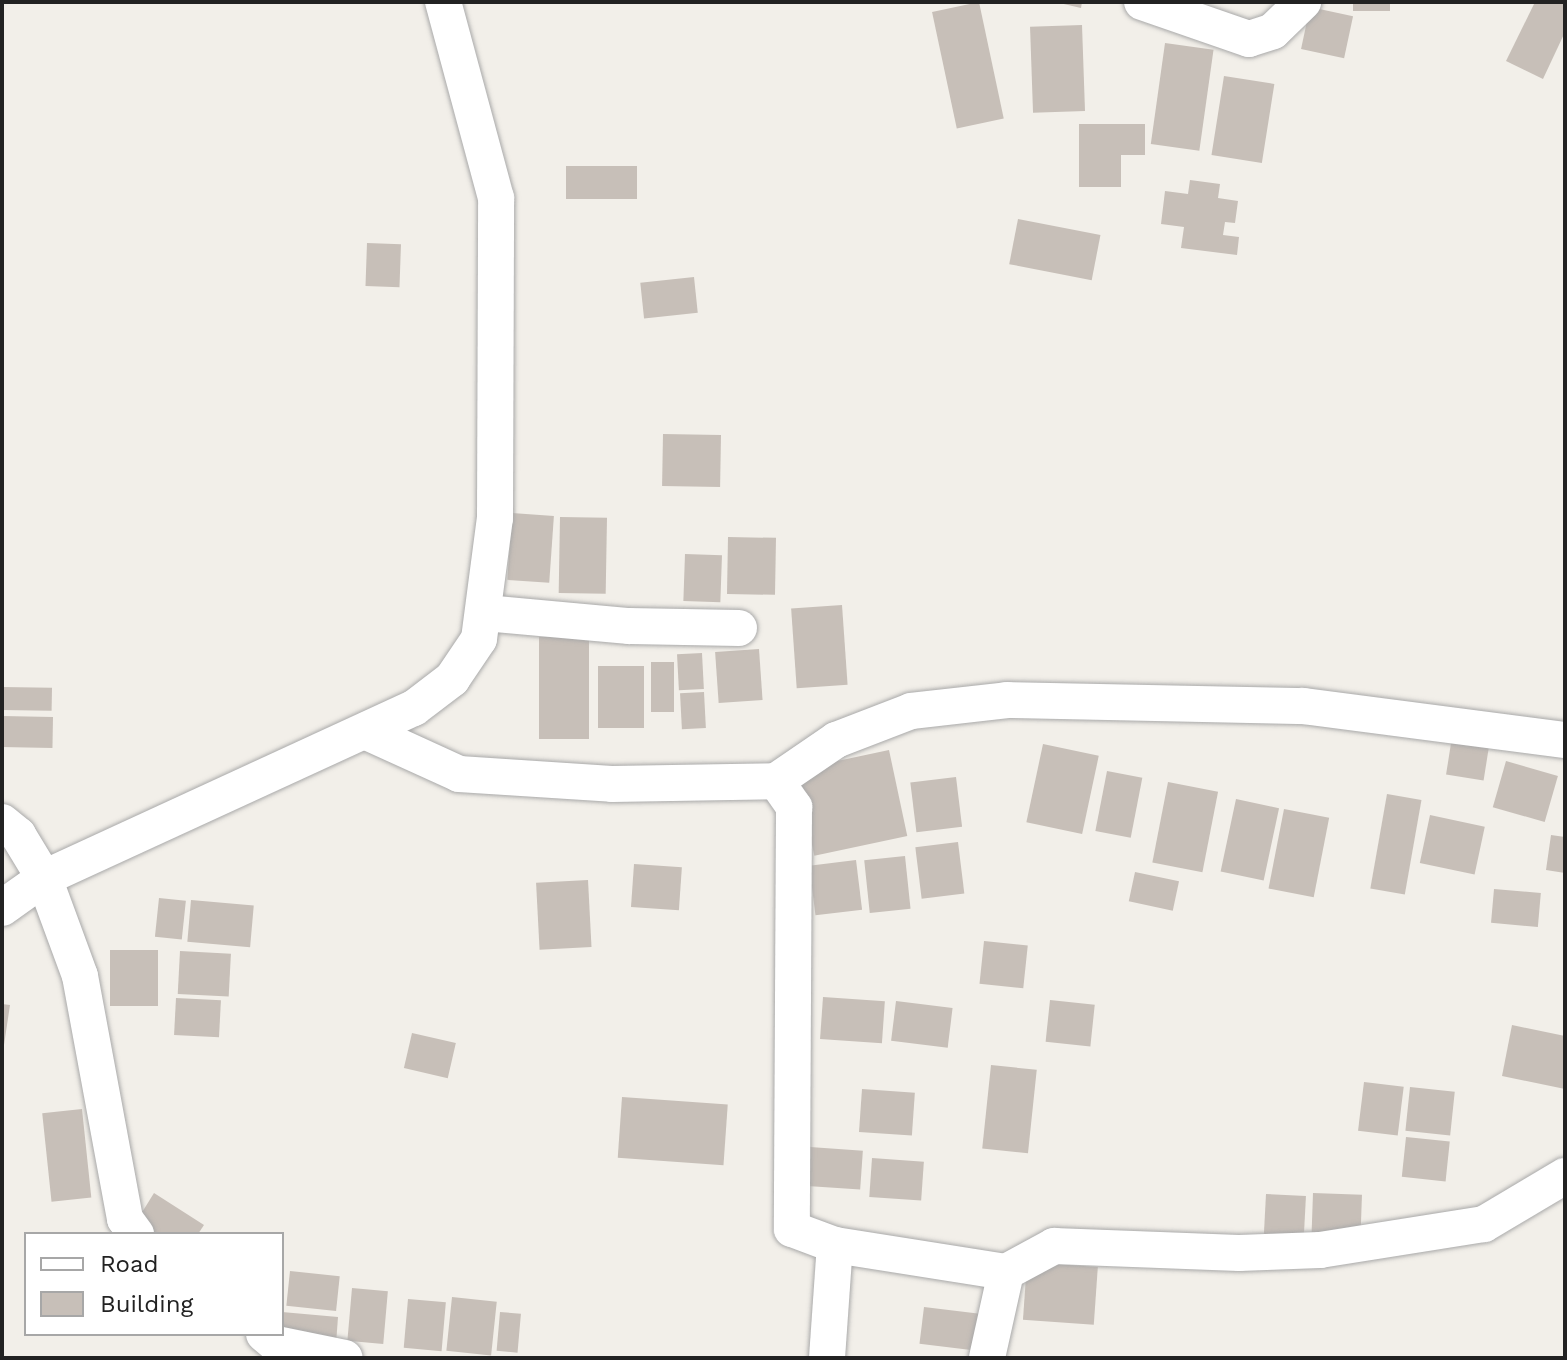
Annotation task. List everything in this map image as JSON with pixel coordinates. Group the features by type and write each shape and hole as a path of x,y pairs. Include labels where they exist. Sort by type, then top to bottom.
{"street":[{"path":"2,908 44,878 414,708 452,679 479,639 485,613 495,518 496,198 443,2"},
{"path":"1142,2 1249,39 1273,31 1303,2"},
{"path":"485,613 629,626 739,628"},
{"path":"367,732 459,774 612,784 776,781 836,740 911,711 1007,700 1303,706 1565,740"},
{"path":"776,781 794,807 792,1229 835,1245 1006,1272 1054,1246 1239,1253 1320,1250 1484,1224 1565,1176"},
{"path":"2,822 18,835 44,878 80,976 125,1219 135,1232"},
{"path":"827,1358 835,1245"},
{"path":"987,1358 1006,1272"},
{"path":"266,1336 276,1344 345,1358"}],"building":[{"path":"979,2 1004,118 957,128 932,12"},
{"path":"1055,2 1082,2 1081,8"},
{"path":"1353,2 1390,2 1390,11 1353,11"},
{"path":"1535,2 1565,2 1565,32 1543,79 1506,61"},
{"path":"1310,7 1353,16 1344,58 1301,49"},
{"path":"1082,25 1085,111 1033,113 1030,27"},
{"path":"1165,43 1214,50 1199,151 1151,144"},
{"path":"1224,76 1274,84 1262,163 1211,155"},
{"path":"1079,124 1145,124 1145,155 1121,155 1121,187 1079,187"},
{"path":"566,166 637,166 637,199 566,199"},
{"path":"1190,180 1220,184 1218,198 1238,201 1235,223 1225,222 1223,235 1239,237 1237,255 1181,248 1184,227 1161,224 1165,191 1188,194"},
{"path":"1018,219 1100,235 1092,280 1009,264"},
{"path":"367,243 401,244 399,287 365,286"},
{"path":"694,277 698,313 644,318 640,283"},
{"path":"663,434 721,435 720,487 662,486"},
{"path":"512,513 554,516 549,583 507,580"},
{"path":"560,517 607,518 606,594 559,593"},
{"path":"728,537 776,538 775,595 727,594"},
{"path":"685,554 722,555 720,602 683,601"},
{"path":"842,605 848,685 797,688 791,609"},
{"path":"539,637 589,637 589,739 539,739"},
{"path":"759,649 763,700 719,703 715,652"},
{"path":"702,653 704,689 679,690 677,654"},
{"path":"651,662 674,662 674,712 651,712"},
{"path":"598,666 644,666 644,728 598,728"},
{"path":"2,687 52,688 52,711 2,710"},
{"path":"704,692 706,728 682,729 680,693"},
{"path":"2,716 53,717 52,748 2,747"},
{"path":"1452,737 1490,743 1484,780 1446,775"},
{"path":"1043,744 1099,756 1082,834 1026,822"},
{"path":"889,750 907,836 814,856 796,770"},
{"path":"1506,761 1558,776 1545,822 1493,807"},
{"path":"1107,771 1142,778 1131,838 1095,831"},
{"path":"956,777 962,827 916,832 910,783"},
{"path":"1168,782 1218,792 1202,872 1152,862"},
{"path":"1387,794 1421,800 1405,895 1370,889"},
{"path":"1236,799 1279,808 1264,881 1221,871"},
{"path":"1284,809 1329,818 1314,897 1269,889"},
{"path":"1430,815 1485,827 1475,875 1420,863"},
{"path":"1551,835 1565,837 1565,873 1546,870"},
{"path":"958,842 964,894 922,899 915,847"},
{"path":"905,856 911,909 870,913 864,860"},
{"path":"856,860 862,910 815,915 809,866"},
{"path":"634,864 682,867 679,910 631,907"},
{"path":"1135,872 1179,881 1173,911 1129,901"},
{"path":"588,880 592,947 540,950 536,883"},
{"path":"1494,889 1541,893 1538,927 1491,923"},
{"path":"159,898 186,901 182,940 155,937"},
{"path":"191,900 254,905 250,947 187,942"},
{"path":"984,941 1028,946 1023,988 980,984"},
{"path":"110,950 158,950 158,1006 110,1006"},
{"path":"180,951 231,954 229,997 178,994"},
{"path":"823,997 885,1001 882,1043 820,1039"},
{"path":"176,998 221,1000 219,1037 174,1035"},
{"path":"1050,1000 1095,1005 1090,1046 1046,1042"},
{"path":"896,1001 953,1008 948,1048 891,1041"},
{"path":"2,1004 10,1005 4,1045 2,1044"},
{"path":"1512,1025 1565,1036 1565,1089 1502,1076"},
{"path":"412,1033 456,1043 448,1078 404,1068"},
{"path":"991,1065 1037,1070 1028,1153 982,1149"},
{"path":"1364,1082 1404,1087 1398,1136 1358,1131"},
{"path":"1410,1087 1455,1092 1450,1135 1405,1131"},
{"path":"862,1089 915,1093 912,1136 859,1132"},
{"path":"622,1097 728,1104 723,1165 618,1158"},
{"path":"82,1109 91,1198 52,1202 42,1113"},
{"path":"1406,1137 1450,1142 1446,1181 1402,1177"},
{"path":"810,1147 863,1151 860,1190 807,1186"},
{"path":"872,1158 924,1162 921,1201 869,1197"},
{"path":"154,1193 204,1225 199,1232 151,1232 136,1222"},
{"path":"1313,1193 1362,1195 1361,1235 1312,1233"},
{"path":"1266,1194 1306,1196 1304,1242 1264,1240"},
{"path":"1027,1262 1098,1267 1094,1325 1023,1320"},
{"path":"290,1271 340,1276 336,1311 286,1306"},
{"path":"352,1288 388,1291 383,1344 347,1341"},
{"path":"452,1297 497,1302 491,1355 446,1351"},
{"path":"408,1299 446,1302 442,1351 404,1348"},
{"path":"924,1307 980,1314 975,1351 919,1344"},
{"path":"284,1312 338,1317 336,1344 284,1334"},
{"path":"500,1312 521,1314 518,1353 497,1351"}]}
